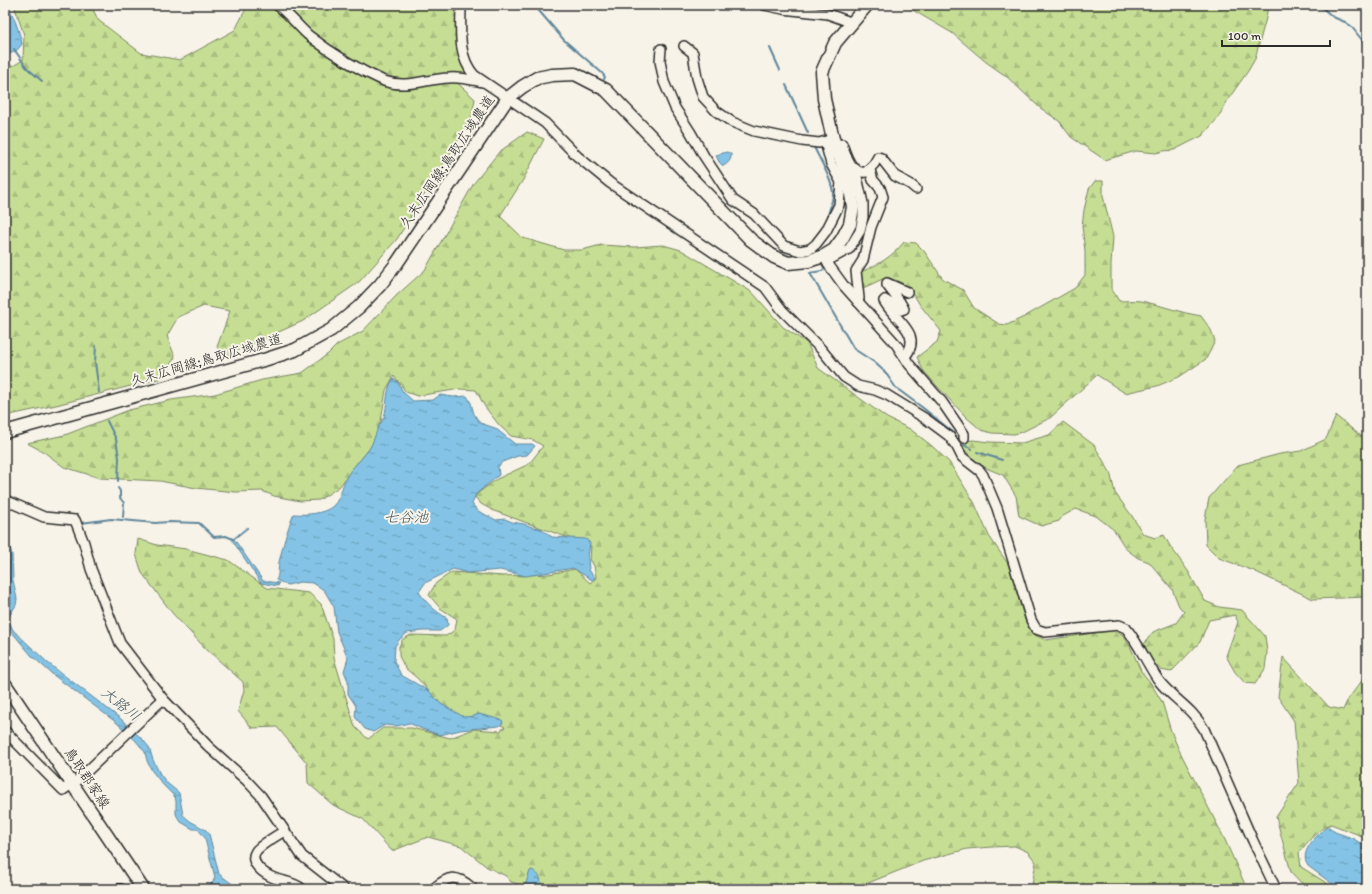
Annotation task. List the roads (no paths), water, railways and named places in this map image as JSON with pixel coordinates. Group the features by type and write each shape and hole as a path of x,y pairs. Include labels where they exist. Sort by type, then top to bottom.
{"street":[{"path":"277,5 291,16 306,33 327,49 384,81 394,84 408,85 428,80 450,78 484,82"},
{"path":"461,5 461,47 471,71 484,82 545,123 577,156 610,183 765,287 782,310 821,349 848,381 858,386 875,390 887,395 926,419 949,436 957,446 962,457 983,475 997,508 1033,625 1045,632 1119,624 1126,628 1159,680 1168,691 1193,713 1204,729 1253,841 1276,889"},
{"path":"764,5 782,9 828,14 853,23"},
{"name":"久末広岡線;鳥取広域農道","path":"5,432 267,359 295,350 331,330 359,307 380,285 397,263 508,98 537,78 552,75 574,74 587,79 606,90 751,240 774,257 788,262 826,259 842,239 850,224 853,207 847,175 833,142 824,99 822,72 835,43 867,5"},
{"path":"684,46 693,53 697,78 703,97 716,111 732,122 754,131 802,141 819,143 833,142"},
{"path":"661,49 660,61 664,82 675,108 704,156 733,200 754,214 784,246 800,251 810,249 816,244 826,231 839,205 847,175 863,173 870,170 878,157 881,158 895,176 916,189"},
{"path":"858,302 860,298 856,271 866,251 866,242 883,197 880,188 873,180 870,170"},
{"path":"826,259 844,286 886,332 942,402 964,434 964,438"},
{"path":"905,357 911,347 911,337 884,301 885,300 901,310 904,310 887,283 907,292"},
{"path":"5,500 44,516 76,520 117,638 162,699 209,747 246,780 261,796 302,856 344,889"},
{"name":"鳥取郡家線","path":"5,684 143,889"},
{"path":"5,731 63,790 79,779 162,699"},
{"path":"284,831 256,851 254,858 259,868 268,875 293,883 302,889"},
{"path":"433,889 441,882 451,878 457,878 471,888"}],"water":[{"path":"5,5 7,5 14,18 22,44 13,53 5,53"},
{"path":"727,152 731,154 731,158 728,163 723,166 719,162 716,155"},
{"name":"七谷池","path":"393,379 397,381 403,392 413,401 433,400 440,395 453,397 467,396 474,414 480,423 495,428 515,444 532,444 535,446 527,455 518,456 502,462 498,467 499,475 476,494 472,504 478,511 496,520 505,519 540,528 552,537 586,539 590,543 588,557 589,570 595,578 592,580 573,568 526,576 500,570 467,573 453,569 425,583 419,592 432,607 447,618 448,625 440,631 407,633 399,640 395,646 394,661 401,675 429,691 441,704 464,717 479,714 502,720 503,723 499,726 460,730 440,735 409,723 397,726 385,725 373,732 365,729 355,717 356,706 348,694 348,681 344,671 348,658 337,632 334,607 324,590 313,583 300,582 288,585 276,580 278,576 279,562 294,514 309,514 325,511 336,503 347,476 372,444 384,417 389,388"},
{"path":"247,527 248,528 234,539 263,581 279,583 278,586 261,583 232,540"},
{"path":"5,545 9,545 12,554 13,580 17,599 16,605 8,618 13,630 48,663 121,719 143,740 149,747 153,760 160,774 167,783 179,793 183,815 190,821 206,830 209,834 219,874 239,889 230,889 221,884 216,885 212,889 206,889 213,882 215,877 205,838 198,829 193,829 181,822 178,818 176,814 175,797 152,771 147,761 145,752 117,723 52,674 32,656 5,624 5,614 11,603 11,598 8,576 10,558 9,554 5,551"},
{"path":"1327,827 1335,832 1352,838 1367,847 1367,889 1339,889 1308,866 1305,855 1307,850 1318,834"},
{"path":"532,870 540,878 541,883 539,889 524,889 530,871"}],"waterway":[{"path":"456,5 457,12"},
{"path":"534,5 564,40 602,73 605,77 604,79"},
{"path":"1319,5 1333,17 1351,26 1362,40 1367,50"},
{"path":"770,48 780,70"},
{"path":"14,49 27,68 42,81"},
{"path":"786,85 808,133"},
{"path":"814,147 832,188 833,193 828,215"},
{"path":"827,266 821,271 810,273 854,349 874,362 885,372 896,388 954,433"},
{"path":"96,346 95,362 99,392"},
{"path":"107,421 116,439 119,458 118,481"},
{"path":"964,445 972,449"},
{"path":"977,452 1002,460"},
{"path":"118,488 120,491 120,498 124,503 123,517"},
{"path":"81,523 111,519 155,523 199,523 214,537 226,536 233,539"},
{"path":"36,756 42,762"},
{"path":"56,777 64,785"}],"water label":[{"name":"大路川","path":"121,704"}]}
